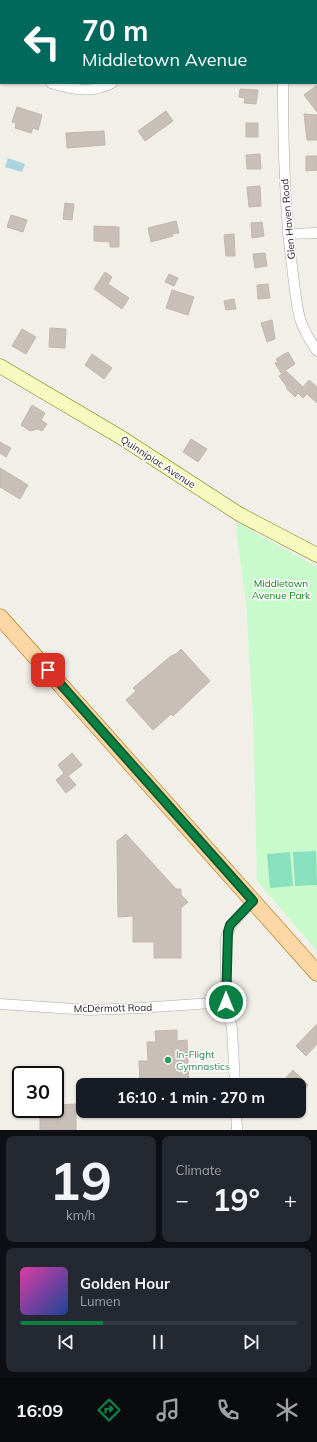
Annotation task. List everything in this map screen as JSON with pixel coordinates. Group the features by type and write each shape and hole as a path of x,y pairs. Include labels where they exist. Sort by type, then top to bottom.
{"main road":[{"name":"Quinnipiac Avenue","path":"0,366 85,415 239,514 317,555"},
{"path":"0,617 317,973"}],"street":[{"path":"54,84 64,87 84,89 100,89 110,84"},
{"name":"Glen Haven Road","path":"283,84 283,145 288,234 296,298 300,319 307,336 317,351"},
{"path":"288,234 317,233"},
{"path":"235,1078 232,1028 226,1002 228,932 230,925 253,901"},
{"name":"McDermott Road","path":"0,1004 96,1010 226,1002"},
{"path":"236,1118 237,1130"}],"green space":[{"name":"Middletown Avenue Park","path":"238,523 317,567 317,951 257,881 253,719 246,602 236,530"},
{"path":"316,851 317,885 295,886 293,852"},
{"path":"290,852 293,886 270,888 267,854"}],"water":[{"path":"8,158 25,164 22,172 5,167"}],"building":[{"path":"317,85 317,112 304,95"},
{"path":"240,89 258,90 256,104 244,103 245,98 239,97"},
{"path":"17,107 42,115 38,130 33,128 31,133 15,128 16,123 12,122"},
{"path":"166,111 173,121 145,141 138,131"},
{"path":"304,114 317,115 317,140 307,140"},
{"path":"246,123 258,123 258,137 246,137"},
{"path":"104,131 105,145 67,148 66,133"},
{"path":"260,154 261,169 247,169 246,155"},
{"path":"306,156 317,156 317,170 306,171"},
{"path":"260,186 261,206 249,207 247,187"},
{"path":"65,203 74,204 72,220 63,219"},
{"path":"11,215 27,220 23,232 7,227"},
{"path":"176,221 179,233 151,242 148,228"},
{"path":"262,222 264,236 252,238 251,223"},
{"path":"94,226 119,227 119,247 110,247 110,242 94,241"},
{"path":"234,234 235,256 226,256 224,235"},
{"path":"265,253 267,266 255,268 253,254"},
{"path":"105,272 112,277 108,284 129,298 122,309 94,289"},
{"path":"169,274 178,278 174,286 165,282"},
{"path":"268,284 270,298 258,299 257,285"},
{"path":"172,290 194,297 188,315 166,308"},
{"path":"234,299 236,309 226,310 224,301"},
{"path":"272,320 275,339 267,342 261,323"},
{"path":"50,328 66,329 65,348 49,347"},
{"path":"22,329 36,337 26,354 12,346"},
{"path":"288,352 295,364 281,373 275,363 278,362 276,359"},
{"path":"92,354 112,368 104,379 85,365"},
{"path":"286,371 303,387 309,380 317,387 317,403 307,394 303,398 298,393 295,397 286,388 287,387 279,376"},
{"path":"32,405 45,413 41,420 47,424 42,431 38,429 30,431 21,425"},
{"path":"191,439 207,449 198,462 183,452"},
{"path":"0,442 11,448 6,457 0,453"},
{"path":"0,468 28,485 20,499 0,487"},
{"path":"181,649 210,681 173,716 171,714 153,730 126,700 136,691 133,688"},
{"path":"72,753 82,765 68,776 76,785 66,793 56,780 64,773 58,765"},
{"path":"126,834 176,889 181,889 181,895 188,902 181,908 181,958 154,958 154,942 133,942 133,916 118,917 117,841"},
{"path":"317,1024 317,1044 306,1056 296,1046"},
{"path":"177,1030 177,1041 187,1040 189,1078 140,1078 139,1061 148,1061 147,1042 156,1042 155,1031"},
{"path":"293,1070 301,1078 286,1078"},
{"path":"76,1104 76,1130 40,1130 40,1118 64,1118 64,1105"}],"place":[{"name":"In-Flight Gymnastics","path":"168,1060"}],"route":[{"path":"48,670 253,901 230,925 226,938 226,1002"}]}
